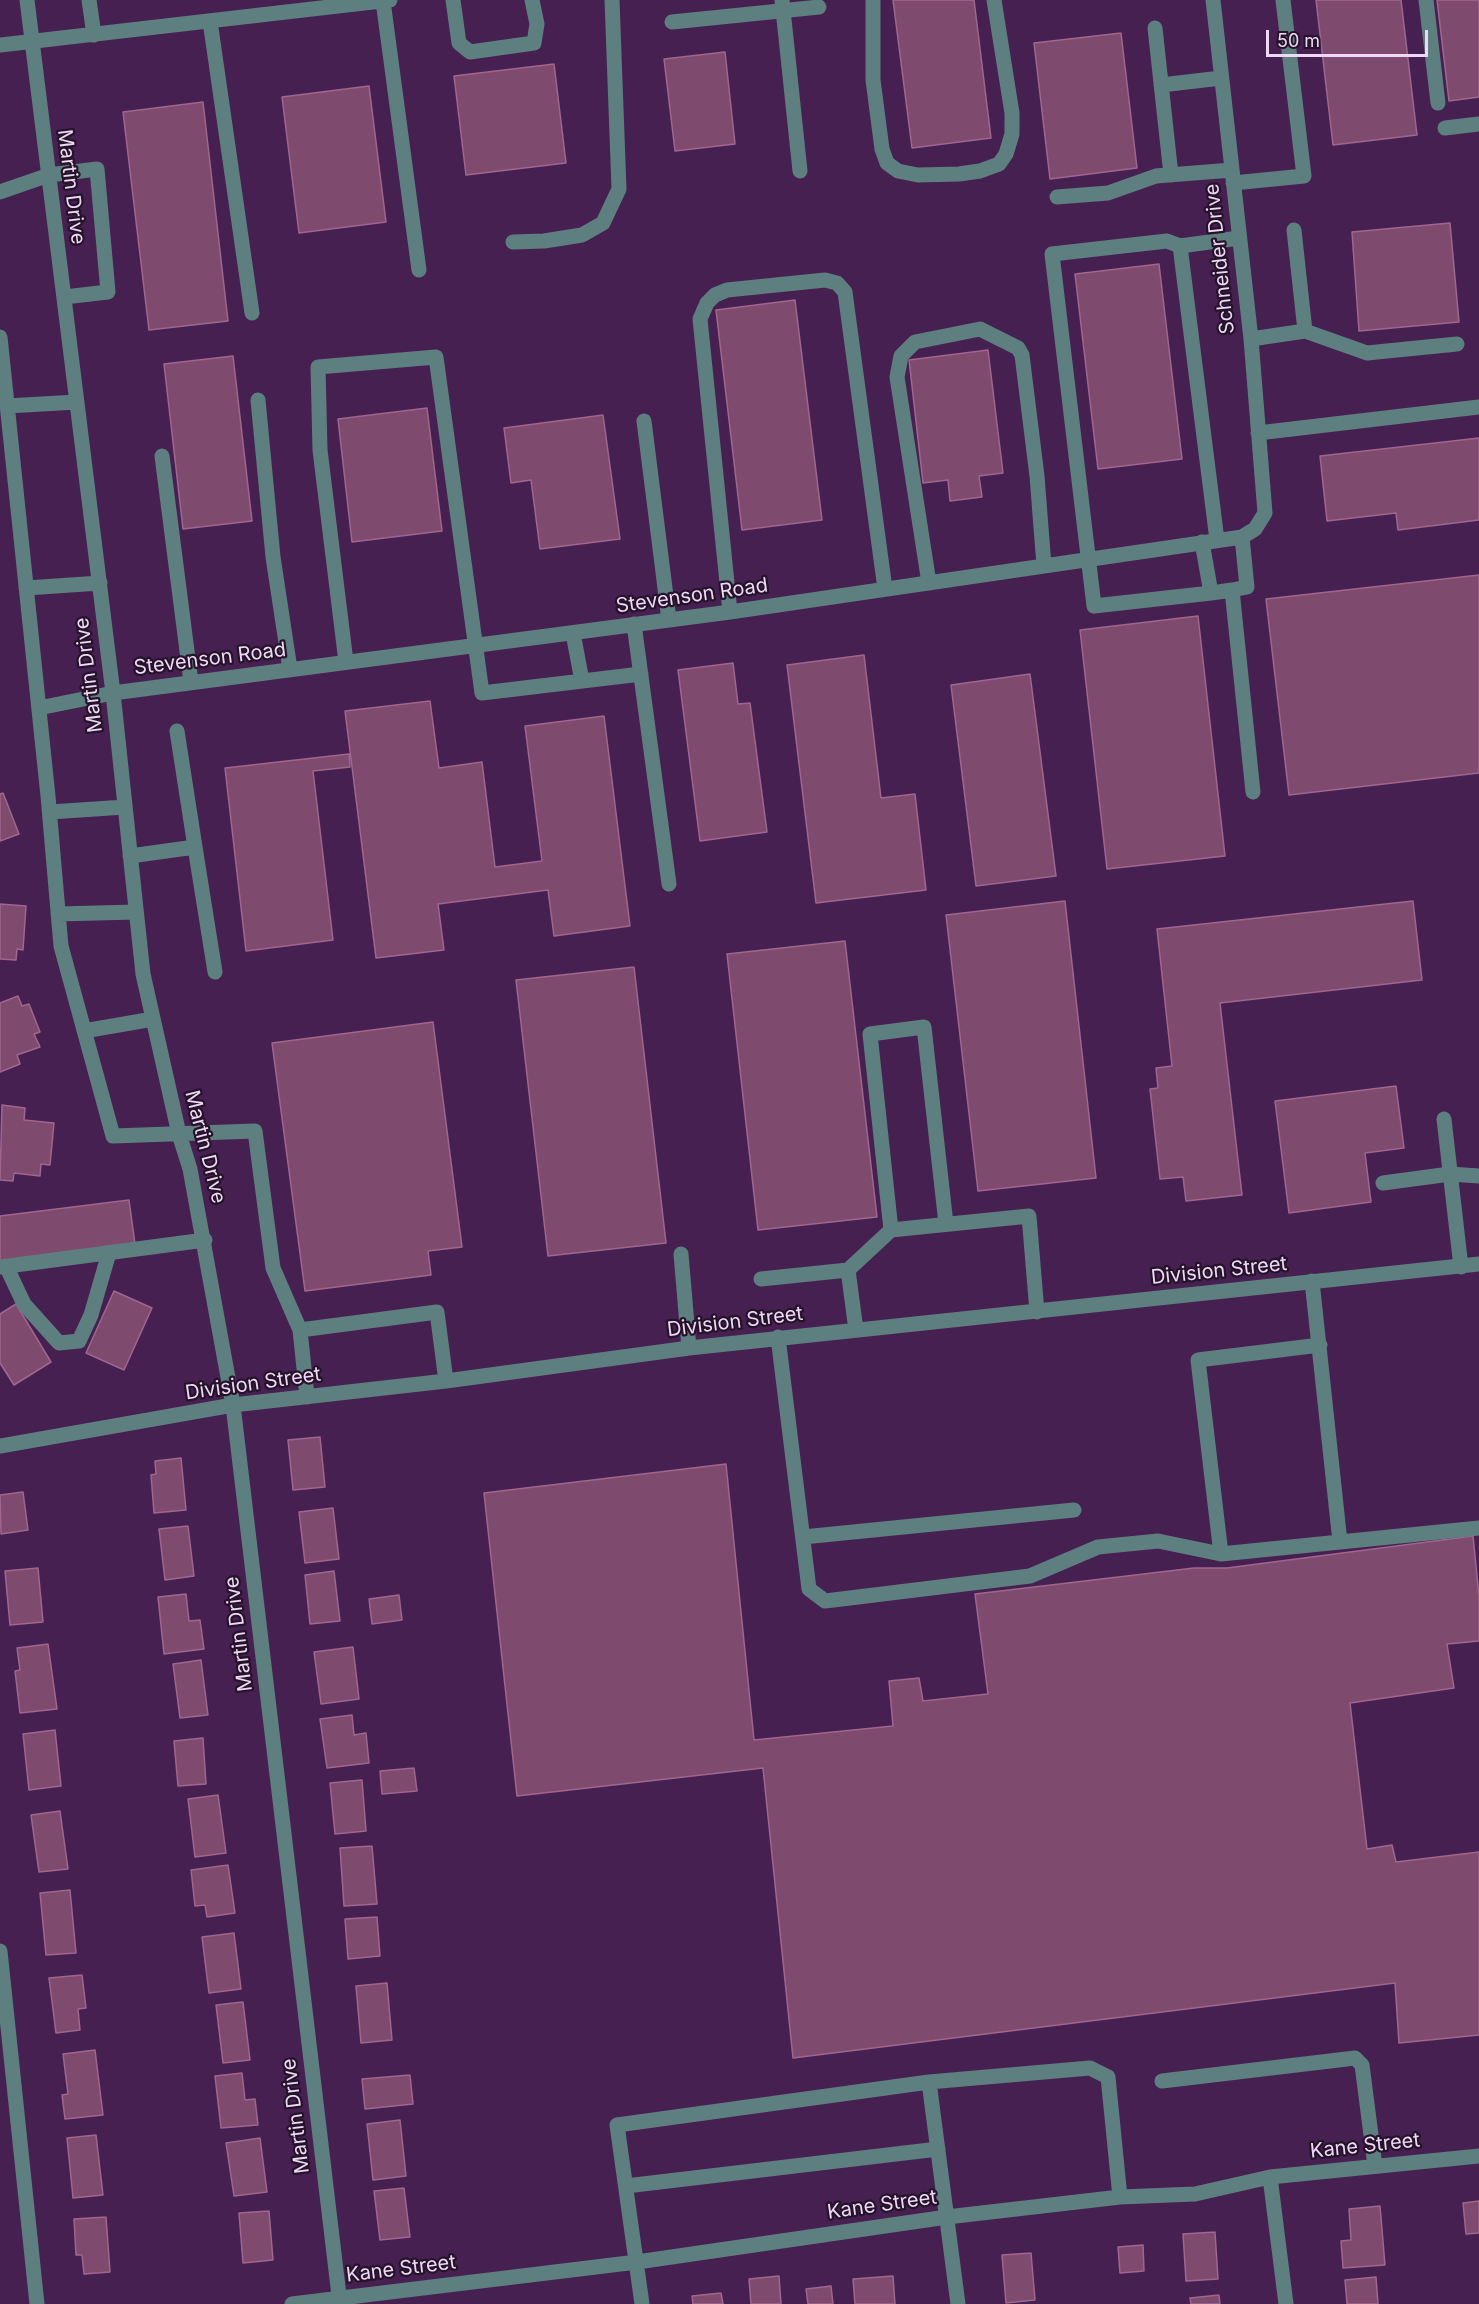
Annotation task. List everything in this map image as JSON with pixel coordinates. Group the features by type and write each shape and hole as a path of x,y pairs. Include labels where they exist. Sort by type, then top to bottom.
{"street":[{"name":"Martin Drive","path":"27,0 100,583 143,974 179,1134 190,1168 205,1240 233,1405 339,2301"},
{"path":"90,0 94,35"},
{"path":"0,45 210,21 291,6 386,0 419,270"},
{"path":"453,0 459,43 470,51 534,43 537,24 532,0"},
{"path":"513,242 544,241 582,235 603,223 619,189 612,0"},
{"path":"873,0 873,80 882,149 887,163 898,171 918,175 980,171 999,164 1006,154 1012,134 1012,113 994,0"},
{"name":"Schneider Drive","path":"1213,0 1251,339 1265,513 1255,529 1242,537"},
{"path":"1057,197 1108,193 1156,176 1304,176 1283,0"},
{"path":"1426,0 1438,103"},
{"path":"672,22 782,5 819,7"},
{"path":"782,5 800,171"},
{"path":"210,21 252,313"},
{"path":"1155,28 1171,175"},
{"path":"1161,85 1221,78"},
{"path":"1445,128 1479,124"},
{"path":"0,192 49,175 97,169 108,292 64,297"},
{"path":"1294,230 1305,331"},
{"path":"1239,238 1180,246 1167,241 1052,254 1094,606 1247,587 1242,537"},
{"path":"1180,246 1210,541 1210,593"},
{"path":"730,612 700,319 707,303 714,295 727,290 825,280 837,283 845,292 885,589"},
{"path":"929,583 897,377 901,356 915,342 980,329 1018,348 1022,355 1037,476 1044,566"},
{"path":"1251,339 1305,331 1367,353 1457,344"},
{"path":"0,337 50,813 61,946 113,1136 255,1131 273,1268 300,1330 307,1397"},
{"path":"346,662 320,450 318,367 436,357 482,693 640,674"},
{"path":"258,400 273,557 290,669"},
{"path":"7,406 77,402"},
{"path":"1258,433 1479,407"},
{"path":"644,421 669,620"},
{"path":"162,456 191,682"},
{"name":"Stevenson Road","path":"39,708 113,693 730,612 1242,537"},
{"path":"26,588 100,583"},
{"path":"1232,590 1253,792"},
{"path":"634,624 669,884"},
{"path":"573,633 582,681"},
{"path":"177,731 216,972"},
{"path":"50,813 125,807"},
{"path":"130,856 195,847"},
{"path":"58,914 136,912"},
{"path":"84,1031 153,1019"},
{"path":"891,1230 870,1034 924,1027 946,1224"},
{"path":"1444,1119 1461,1267"},
{"path":"1383,1184 1450,1174 1479,1176"},
{"path":"761,1279 848,1270 891,1230 1029,1216 1037,1311"},
{"path":"109,1252 91,1315 79,1341 59,1343 24,1304 3,1266 109,1252 205,1240"},
{"path":"681,1254 689,1348"},
{"name":"Division Street","path":"0,1446 233,1405 446,1381 778,1337 1479,1264"},
{"path":"848,1270 856,1330"},
{"path":"1312,1281 1340,1542"},
{"path":"300,1330 438,1312 446,1381"},
{"path":"778,1337 809,1589 825,1602 1030,1576 1098,1547 1158,1541 1221,1554 1479,1528"},
{"path":"1221,1554 1198,1360 1320,1345"},
{"path":"803,1537 1074,1510"},
{"path":"0,1951 38,2304"},
{"path":"1162,2081 1354,2058 1362,2065 1375,2166"},
{"path":"642,2304 617,2126 929,2082 1090,2068 1108,2078 1120,2197"},
{"path":"929,2082 958,2304"},
{"path":"626,2186 938,2149"},
{"name":"Kane Street","path":"292,2304 339,2301 637,2262 947,2217 1120,2197 1195,2194 1270,2177 1479,2156"},
{"path":"1270,2177 1286,2304"}],"building":[{"path":"893,0 974,0 991,138 912,148"},
{"path":"1316,0 1401,0 1417,135 1333,145"},
{"path":"1437,0 1479,0 1479,97 1449,101"},
{"path":"1121,33 1137,168 1050,179 1034,43"},
{"path":"725,52 735,144 675,151 664,59"},
{"path":"554,64 566,163 466,175 454,76"},
{"path":"369,86 386,222 299,233 282,97"},
{"path":"203,102 228,321 149,330 123,112"},
{"path":"1450,223 1459,322 1359,331 1352,232"},
{"path":"1159,264 1182,459 1098,469 1075,274"},
{"path":"795,300 822,520 742,530 716,310"},
{"path":"988,350 1003,473 979,476 982,497 950,501 948,480 923,483 909,360"},
{"path":"233,356 252,521 183,529 164,364"},
{"path":"427,408 442,531 352,542 338,419"},
{"path":"603,415 620,539 540,549 531,480 511,483 504,428"},
{"path":"1479,438 1479,520 1398,530 1396,513 1327,521 1320,456"},
{"path":"1479,575 1479,773 1289,795 1266,599"},
{"path":"1198,616 1225,856 1107,869 1080,630"},
{"path":"864,655 881,798 915,794 926,890 816,903 787,665"},
{"path":"733,663 738,704 750,703 767,832 700,841 678,670"},
{"path":"1030,674 1056,876 976,886 951,685"},
{"path":"430,701 439,768 482,762 495,867 542,861 525,726 604,716 630,926 554,936 548,890 438,904 444,950 376,958 345,711"},
{"path":"349,754 350,767 313,771 333,940 246,951 225,768"},
{"path":"3,793 19,834 0,841 0,794"},
{"path":"1065,901 1096,1178 978,1191 946,915"},
{"path":"1413,901 1422,980 1220,1003 1242,1195 1186,1201 1183,1177 1160,1179 1150,1089 1158,1088 1156,1068 1172,1066 1157,929"},
{"path":"0,904 26,906 23,950 17,949 16,960 0,959"},
{"path":"845,941 877,1217 758,1230 727,954"},
{"path":"634,967 666,1243 548,1256 516,980"},
{"path":"18,996 22,1006 29,1004 40,1032 34,1034 40,1047 17,1055 20,1064 0,1072 0,1003"},
{"path":"433,1022 462,1247 428,1251 431,1275 305,1291 272,1043"},
{"path":"1396,1086 1404,1148 1365,1153 1371,1202 1289,1213 1275,1101"},
{"path":"2,1105 25,1108 24,1120 54,1123 50,1165 41,1164 40,1176 14,1173 13,1181 0,1180"},
{"path":"129,1200 135,1244 0,1261 0,1216"},
{"path":"114,1291 152,1308 124,1370 86,1353"},
{"path":"16,1304 51,1362 14,1385 0,1363 0,1314"},
{"path":"320,1437 325,1487 293,1490 288,1440"},
{"path":"181,1458 186,1510 154,1513 151,1475 156,1474 155,1461"},
{"path":"726,1464 754,1740 893,1726 889,1681 919,1678 923,1701 988,1694 975,1594 1194,1568 1227,1568 1473,1536 1479,1596 1479,1641 1447,1644 1454,1688 1350,1703 1367,1849 1392,1845 1396,1862 1479,1852 1479,2035 1399,2043 1395,1983 793,2058 763,1768 517,1796 484,1493"},
{"path":"23,1492 28,1530 1,1534 0,1495"},
{"path":"333,1508 339,1559 305,1563 299,1512"},
{"path":"188,1526 194,1576 165,1580 159,1529"},
{"path":"38,1568 43,1622 10,1625 5,1571"},
{"path":"334,1571 340,1621 310,1624 305,1575"},
{"path":"186,1594 189,1621 200,1620 204,1649 164,1654 158,1597"},
{"path":"399,1595 402,1620 372,1624 369,1599"},
{"path":"48,1644 57,1709 20,1713 15,1671 20,1670 17,1648"},
{"path":"353,1647 359,1699 321,1704 314,1652"},
{"path":"201,1660 208,1715 180,1718 173,1664"},
{"path":"352,1715 354,1735 366,1733 369,1763 327,1768 320,1719"},
{"path":"55,1730 61,1786 29,1790 23,1734"},
{"path":"203,1738 206,1784 178,1786 174,1741"},
{"path":"414,1768 417,1791 382,1794 380,1771"},
{"path":"362,1780 366,1831 335,1834 330,1783"},
{"path":"218,1795 226,1853 195,1857 188,1799"},
{"path":"60,1811 68,1869 39,1872 31,1815"},
{"path":"372,1846 377,1904 344,1906 340,1848"},
{"path":"228,1865 235,1913 207,1917 205,1905 195,1906 191,1870"},
{"path":"70,1890 76,1953 46,1955 40,1893"},
{"path":"377,1917 380,1956 348,1959 345,1919"},
{"path":"234,1933 241,1989 209,1993 202,1937"},
{"path":"82,1975 86,2008 78,2009 80,2030 56,2033 49,1978"},
{"path":"387,1983 392,2040 361,2043 356,1986"},
{"path":"243,2002 250,2060 223,2063 216,2005"},
{"path":"95,2050 103,2115 65,2119 62,2095 68,2094 63,2054"},
{"path":"242,2073 245,2100 255,2099 258,2125 221,2128 215,2076"},
{"path":"410,2075 413,2104 365,2109 362,2079"},
{"path":"400,2120 406,2176 373,2180 367,2124"},
{"path":"96,2135 103,2195 73,2198 67,2138"},
{"path":"260,2138 267,2192 234,2196 226,2143"},
{"path":"404,2188 410,2237 380,2240 374,2191"},
{"path":"1479,2201 1479,2233 1466,2234 1463,2203"},
{"path":"1380,2206 1385,2265 1343,2268 1341,2241 1351,2240 1349,2209"},
{"path":"269,2211 273,2260 243,2263 239,2213"},
{"path":"106,2217 110,2272 84,2274 82,2255 76,2255 74,2219"},
{"path":"1215,2232 1218,2279 1186,2281 1183,2234"},
{"path":"1143,2245 1144,2271 1120,2273 1118,2247"},
{"path":"1031,2253 1035,2300 1006,2303 1002,2255"},
{"path":"779,2276 781,2304 751,2304 749,2279"},
{"path":"893,2276 895,2304 855,2304 853,2279"},
{"path":"1376,2277 1378,2304 1347,2304 1345,2280"},
{"path":"831,2286 833,2304 808,2304 806,2289"},
{"path":"721,2293 723,2304 693,2304 692,2296"},
{"path":"1219,2295 1220,2304 1191,2304 1190,2298"}]}
